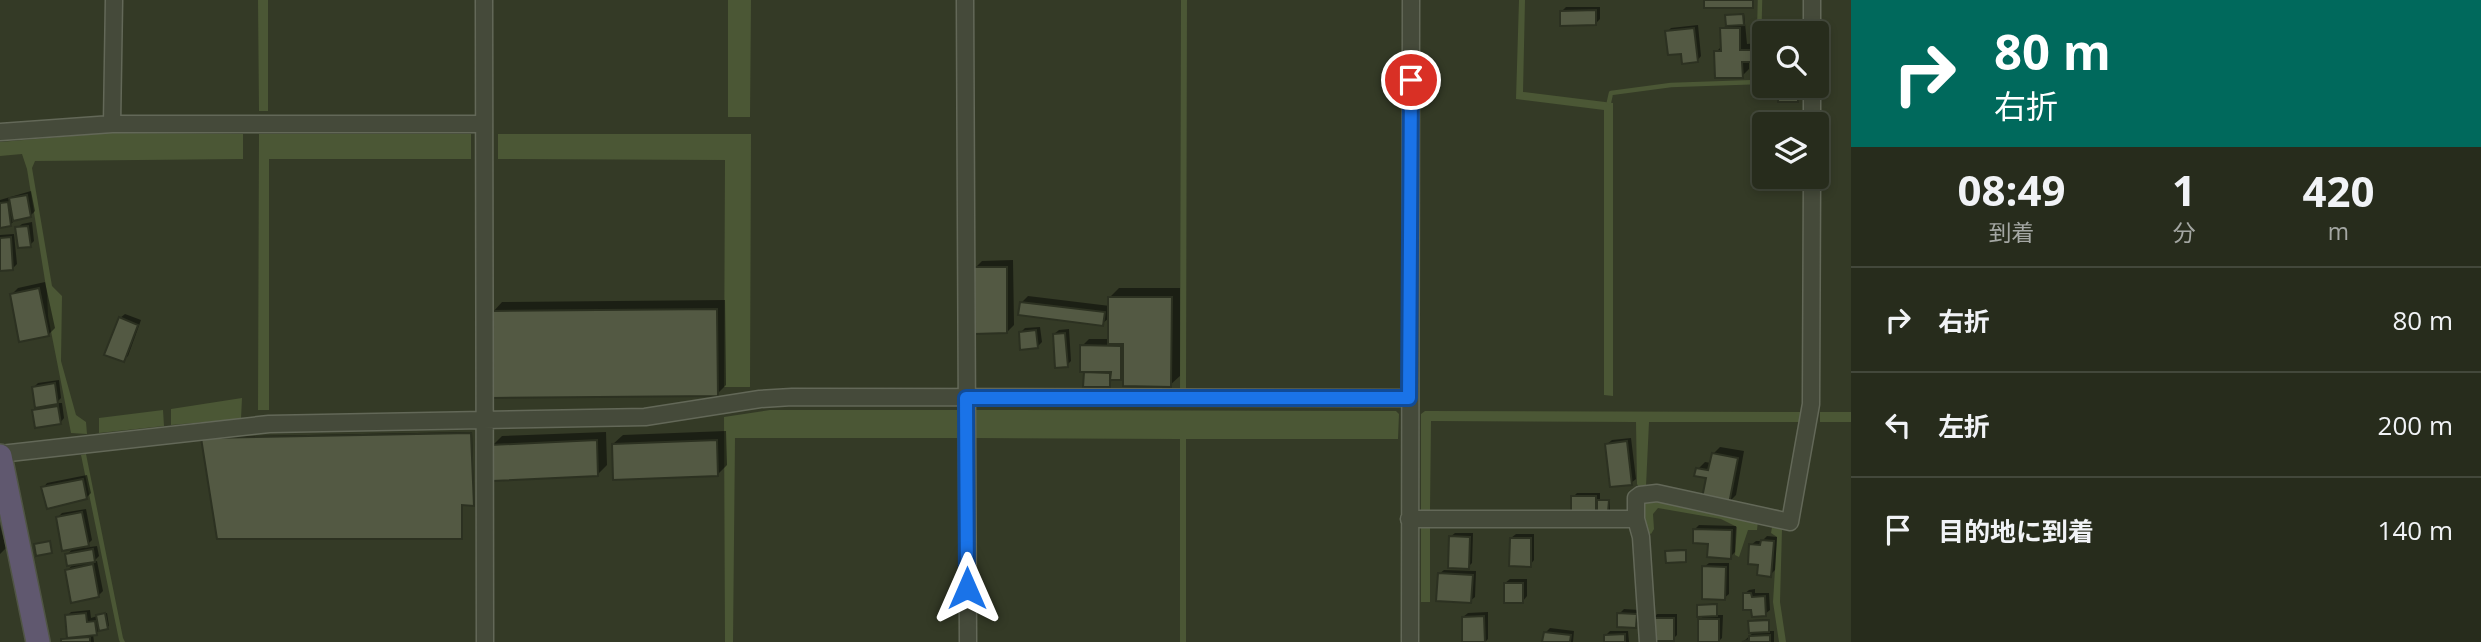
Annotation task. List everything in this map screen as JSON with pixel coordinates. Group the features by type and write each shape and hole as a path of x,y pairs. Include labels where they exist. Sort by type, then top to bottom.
{"highway":[{"path":"0,455 38,642"}],"street":[{"path":"112,124 114,0"},
{"path":"484,0 485,642"},
{"path":"965,0 968,642"},
{"path":"1410,642 1411,0"},
{"path":"1812,0 1812,21"},
{"path":"0,132 112,124 484,124"},
{"path":"1648,642 1636,498 1657,493 1790,522 1811,404 1812,189"},
{"path":"0,455 269,424 645,417 760,399 792,397 1409,398"},
{"path":"1409,519 1636,519"}],"shaded area":[{"path":"258,0 268,0 268,111 259,111"},
{"path":"728,0 751,0 750,117 728,117"},
{"path":"1181,0 1187,0 1186,389 1180,389"},
{"path":"1519,0 1525,0 1523,92 1613,103 1613,396 1604,395 1604,110 1516,99"},
{"path":"106,133 243,134 243,159 35,161 32,168 52,286 62,296 61,361 76,415 86,422 87,434 71,433 48,316 47,293 27,169 22,154 0,156 0,142"},
{"path":"259,134 471,134 471,159 269,159 269,410 258,410"},
{"path":"498,134 751,134 750,387 724,387 725,160 498,159"},
{"path":"242,398 241,419 171,425 171,409"},
{"path":"163,410 164,426 99,433 99,418"},
{"path":"770,410 957,410 957,438 735,438 733,642 725,642 724,417"},
{"path":"975,410 1396,411 1399,414 1398,439 1186,439 1186,642 1180,642 1180,439 975,438"},
{"path":"1425,411 1802,412 1802,422 1649,422 1646,486 1758,521 1757,530 1748,530 1739,557 1735,555 1737,527 1721,519 1658,508 1653,514 1654,529 1651,534 1645,531 1640,489 1637,484 1636,422 1431,421 1430,511 1421,511 1421,414"},
{"path":"1820,412 1851,412 1851,422 1820,422"},
{"path":"86,454 125,642 119,640 81,455"},
{"path":"1421,526 1430,526 1430,602 1421,602"},
{"path":"1772,527 1782,529 1780,602 1786,642 1779,642 1773,602 1777,537 1771,533"}],"building":[{"path":"1704,0 1753,0 1753,8 1704,8"},
{"path":"1596,10 1596,25 1560,26 1560,11"},
{"path":"1743,14 1744,25 1726,26 1725,15"},
{"path":"1694,28 1698,62 1682,64 1681,54 1668,55 1665,31"},
{"path":"1720,28 1740,28 1740,50 1752,50 1752,62 1742,62 1743,78 1715,78 1714,51 1721,51"},
{"path":"1778,98 1798,98 1798,102 1778,102"},
{"path":"27,195 31,217 13,221 9,198"},
{"path":"8,202 11,226 0,228 0,203"},
{"path":"28,226 31,247 18,248 15,227"},
{"path":"11,237 13,270 0,271 0,238"},
{"path":"973,267 1007,267 1007,333 974,334"},
{"path":"39,288 49,336 19,342 10,294"},
{"path":"1108,297 1172,297 1171,387 1123,386 1123,344 1108,344"},
{"path":"1020,302 1105,312 1103,326 1018,315"},
{"path":"717,309 718,396 492,398 491,311"},
{"path":"119,317 138,325 124,362 104,355"},
{"path":"1036,330 1038,348 1020,350 1019,332"},
{"path":"1065,333 1068,367 1055,368 1053,334"},
{"path":"1080,345 1121,346 1121,380 1110,380 1111,372 1080,372"},
{"path":"1084,372 1110,373 1110,387 1083,387"},
{"path":"55,383 58,404 35,408 32,387"},
{"path":"58,406 61,424 35,428 32,410"},
{"path":"471,433 474,506 462,505 462,539 217,539 201,438"},
{"path":"597,440 598,476 492,481 490,445"},
{"path":"717,440 718,476 613,480 612,444"},
{"path":"1627,441 1632,485 1610,487 1605,444"},
{"path":"1712,453 1738,458 1729,504 1702,498 1706,478 1694,476 1696,468 1708,470"},
{"path":"83,479 87,499 47,509 41,487"},
{"path":"1571,496 1596,496 1596,516 1571,515"},
{"path":"1597,500 1609,500 1608,513 1597,513"},
{"path":"82,512 89,546 62,551 56,517"},
{"path":"1693,529 1732,530 1731,559 1707,557 1708,544 1693,543"},
{"path":"1449,536 1470,537 1469,569 1448,568"},
{"path":"1510,538 1531,538 1531,567 1509,566"},
{"path":"1761,540 1774,541 1771,577 1757,575 1758,565 1748,564 1749,544 1760,545"},
{"path":"50,541 52,553 36,556 34,544"},
{"path":"93,549 95,562 67,566 65,554"},
{"path":"1686,550 1686,562 1666,563 1665,551"},
{"path":"93,564 99,597 71,603 65,570"},
{"path":"1702,566 1726,567 1725,600 1702,599"},
{"path":"1438,573 1473,575 1471,603 1436,601"},
{"path":"1504,583 1523,583 1523,603 1504,603"},
{"path":"1743,593 1751,593 1752,597 1765,596 1766,616 1752,617 1751,610 1743,610"},
{"path":"1717,604 1717,616 1697,617 1697,605"},
{"path":"86,613 87,622 95,621 97,635 67,638 65,615"},
{"path":"105,613 108,629 99,631 96,615"},
{"path":"1617,613 1637,614 1636,628 1617,627"},
{"path":"1484,616 1485,642 1462,642 1462,617"},
{"path":"1651,618 1674,618 1674,641 1651,641"},
{"path":"1698,619 1719,619 1719,642 1698,642"},
{"path":"1769,620 1769,632 1749,633 1748,621"},
{"path":"1544,632 1571,635 1570,642 1542,642"},
{"path":"1625,634 1625,642 1604,642 1604,635"},
{"path":"1770,635 1770,642 1742,642 1749,640 1749,636"},
{"path":"90,637 90,642 61,642 61,639"}],"waterway":[{"path":"1609,102 1611,93 1671,85 1758,82 1760,0"}],"route":[{"path":"967,588 966,398 1409,398 1411,80"}]}
